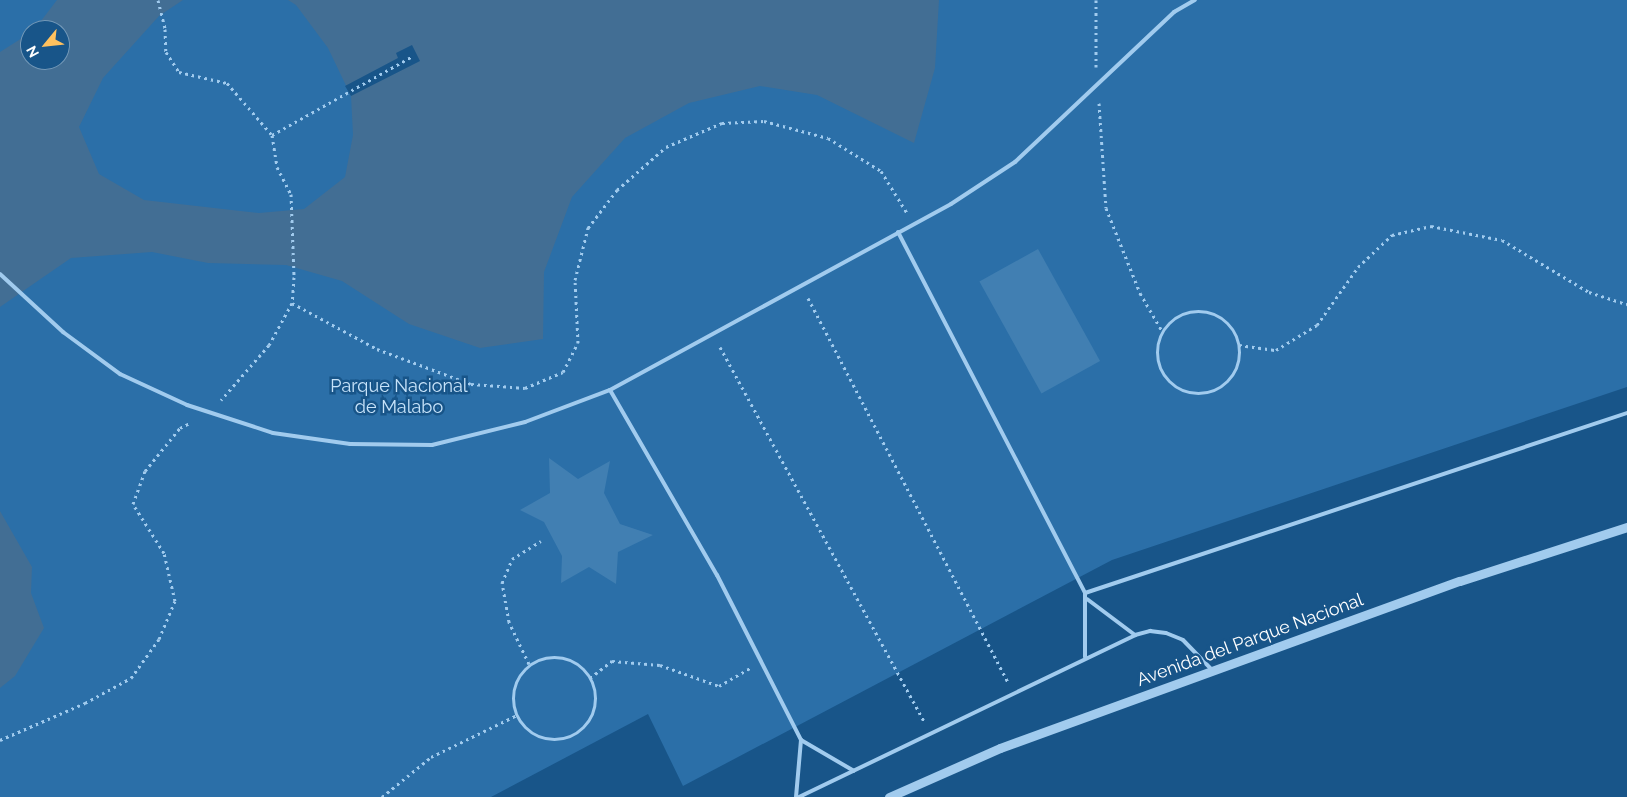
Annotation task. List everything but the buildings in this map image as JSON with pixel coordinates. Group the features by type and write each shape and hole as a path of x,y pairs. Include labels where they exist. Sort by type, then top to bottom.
{"street":[{"name":"Avenida del Parque Nacional","path":"889,797 1000,748 1460,581 1627,527"}],"lane":[{"path":"0,274 63,332 120,374 210,412 273,432 302,437 350,444 432,445 525,422 610,390 951,204 1015,162 1174,12 1195,0"},
{"path":"898,232 1088,598 1135,634"},
{"path":"610,390 717,575 801,740 798,797 1135,634 1158,632 1183,640 1213,671"},
{"path":"1085,592 1627,413"},
{"path":"1086,657 1088,598"},
{"path":"801,740 854,771"}],"path":[{"path":"0,740 85,703 131,678 159,639 176,601 164,553 133,504 145,471 180,428 210,412 269,346 292,303 294,277 291,194 277,167 272,134 227,83 179,72 166,52 165,29 158,0"},
{"path":"1096,0 1094,47 1106,208 1140,293 1162,331"},
{"path":"272,134 413,56"},
{"path":"292,303 377,349 471,384 524,388 563,372 578,343 575,280 588,228 617,190 666,147 722,123 764,121 828,138 881,171 914,224"},
{"path":"1239,345 1276,350 1317,325 1358,267 1392,235 1432,226 1502,240 1589,292 1627,304"},
{"path":"802,285 1013,692"},
{"path":"1203,311 1225,321 1234,332 1239,345 1239,360 1225,384 1213,391 1188,393 1171,383 1160,368 1157,343 1162,331 1179,315 1203,311"},
{"path":"712,334 931,733"},
{"path":"529,664 509,622 502,583 512,559 541,541"},
{"path":"556,656 581,666 590,678 594,690 592,714 575,733 565,738 542,737 532,732 517,715 514,688 529,664 542,658 556,656"},
{"path":"590,678 612,661 660,665 719,686 761,662"},
{"path":"382,797 430,757 517,715"}],"green space":[{"name":"Parque Nacional de Malabo","path":"0,0 1627,0 1627,387 1112,560 683,786 648,714 491,797 0,797"}],"shaded area":[{"path":"57,0 183,0 159,16 103,78 79,127 99,174 144,200 259,213 304,209 345,177 353,135 351,96 328,48 296,5 288,0 939,0 935,68 914,143 817,95 760,86 689,103 625,138 572,197 544,272 543,339 480,348 409,324 342,281 286,265 208,263 152,252 71,258 0,307 0,52 20,39 20,70 70,70 70,20 42,20"},
{"path":"0,511 32,567 31,593 44,628 15,676 0,688"}],"pier":[{"path":"412,45 420,61 351,96 345,86 398,58 396,53"}]}
